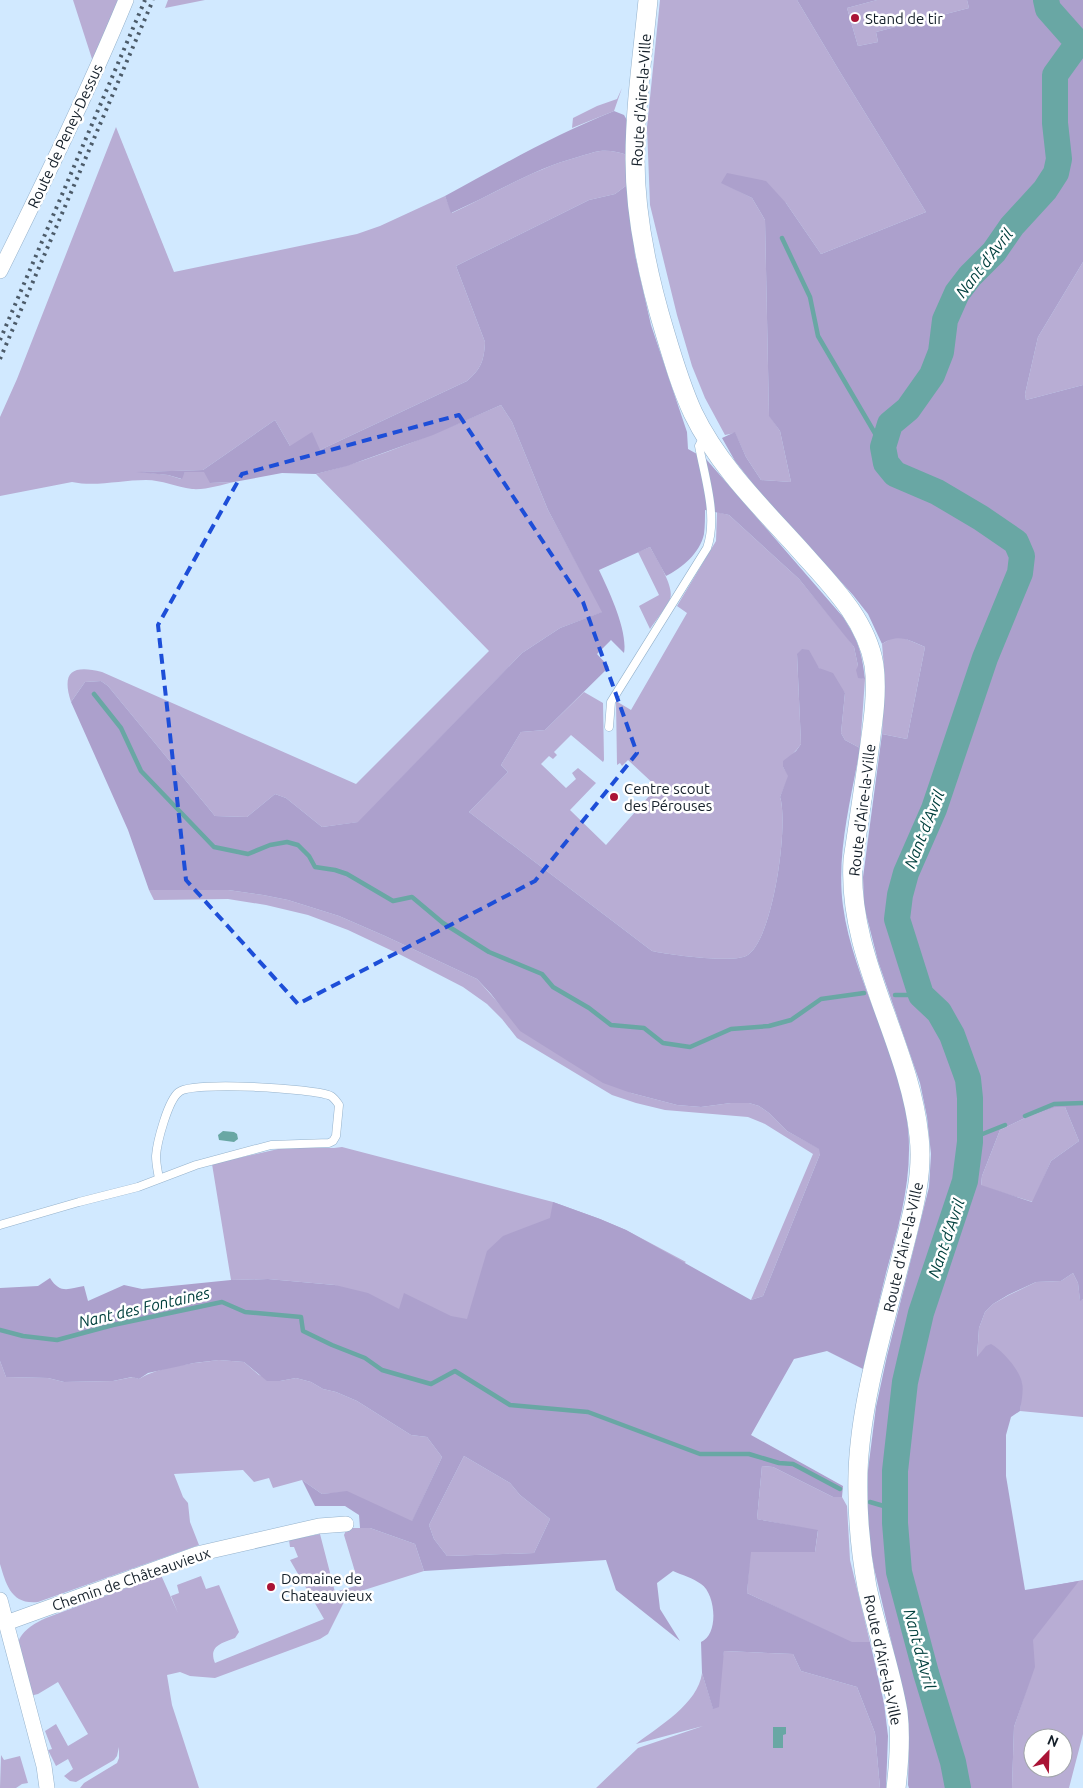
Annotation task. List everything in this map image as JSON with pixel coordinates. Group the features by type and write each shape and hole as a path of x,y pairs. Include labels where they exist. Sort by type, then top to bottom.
{"street":[{"name":"Route de Peney-Dessus","path":"0,271 99,67 126,0"},
{"name":"Route d'Aire-la-Ville","path":"648,0 635,160 640,220 647,265 669,348 693,412 704,435 718,457 824,576 849,608 863,630 874,668 872,725 853,860 854,907 865,953 915,1109 921,1154 918,1190 865,1409 858,1470 857,1503 862,1555 868,1588 898,1712 900,1744 896,1788"},
{"name":"Chemin de Châteauvieux","path":"6,1623 197,1554 319,1526 346,1524"},
{"path":"0,1600 44,1766 47,1788"}],"lane":[{"path":"609,727 611,702 707,548 711,537 711,514 699,446 704,435"},
{"path":"0,1225 138,1187 196,1165 271,1145 329,1143 336,1136 339,1105 332,1096 300,1090 238,1087 186,1088 176,1094 164,1122 156,1157 158,1179"}],"highlighted area":[{"path":"459,415 583,602 637,753 535,881 298,1004 186,880 158,625 242,474"}],"shaded area":[{"path":"73,0 118,0 93,62"},
{"path":"168,0 205,0 165,8"},
{"path":"660,0 797,0 926,212 821,254 786,203 721,182 752,198 765,220 769,415 780,431 791,482 761,480 746,457 735,433 725,435 705,398 692,366 677,315 650,205 647,127"},
{"path":"797,0 877,0 847,8 858,46 878,42 876,32 969,8 967,0 1083,0 1083,262 1038,337 1025,394 1026,400 1083,385 1083,1299 1080,1301 1078,1283 1073,1273 1061,1281 1036,1282 1008,1295 993,1304 985,1312 979,1328 977,1357 986,1346 991,1344 1010,1361 1021,1378 1023,1393 1020,1411 1011,1417 1006,1435 1006,1476 1025,1590 1079,1581 1033,1640 1035,1667 1014,1727 1012,1788 909,1788 907,1708 874,1568 868,1534 868,1470 876,1407 929,1187 931,1154 927,1117 920,1083 878,961 864,906 863,877 882,734 907,739 925,647 899,638 882,644 868,614 757,489 735,461 722,438 735,432 746,457 761,480 791,482 780,431 769,416 765,220 752,198 721,183 727,173 766,181 786,203 821,254 926,212","holes":["1056,1107 1065,1107 1079,1141 1051,1161 1032,1202 981,1185 982,1176 1000,1130 1027,1117"]},
{"path":"877,0 967,0 969,8 876,32 878,42 858,46 847,8"},
{"path":"622,88 614,111 572,128 573,118 597,106 617,99"},
{"path":"614,111 624,115 628,122 627,155 600,151 561,162 529,175 451,213 445,196 549,140"},
{"path":"116,127 174,272 357,234 380,226 445,196 452,213 545,168 597,151 610,151 627,155 627,185 615,194 589,200 456,266 485,342 481,364 476,373 467,381 320,450 290,446 275,420 203,470 142,472 168,475 181,479 185,472 205,472 211,483 234,482 219,486 192,489 146,480 99,484 72,482 0,496 0,417 17,379"},
{"path":"627,185 635,255 651,325 687,432 688,449 706,459 843,617 858,646 865,679 858,678 856,670 858,666 854,647 799,579 729,515 705,510 704,534 699,547 690,559 672,573 666,576 650,547 599,570 620,623 623,634 624,653 611,640 597,654 609,667 545,730 521,732 501,765 508,772 469,812 652,951 714,959 746,956 756,947 764,929 776,881 782,831 780,797 788,776 783,767 783,761 796,751 801,744 797,654 802,649 809,650 819,668 833,673 845,693 841,733 845,740 860,748 843,847 841,886 843,906 856,962 887,1045 904,1100 908,1128 909,1165 900,1219 863,1369 827,1351 794,1359 751,1435 843,1486 842,1497 833,1497 773,1467 762,1466 757,1519 818,1530 815,1552 751,1552 747,1593 852,1642 870,1642 884,1703 888,1736 886,1788 880,1788 875,1733 857,1687 801,1671 793,1654 724,1651 719,1707 713,1709 702,1673 701,1642 707,1638 711,1631 713,1623 712,1605 706,1589 695,1580 673,1571 657,1583 660,1609 680,1641 616,1590 606,1560 424,1571 415,1544 370,1528 360,1528 359,1515 345,1506 315,1506 302,1480 322,1494 347,1491 412,1521 442,1457 427,1437 411,1435 357,1401 323,1389 311,1382 296,1378 267,1381 244,1362 219,1360 194,1363 148,1373 139,1379 132,1377 113,1381 64,1382 48,1378 6,1377 0,1361 0,1288 38,1286 50,1278 57,1286 65,1289 84,1286 88,1301 124,1285 142,1289 231,1280 268,1279 335,1285 368,1293 399,1309 404,1293 451,1316 467,1319 487,1251 503,1236 550,1218 553,1202 626,1230 751,1300 763,1296 820,1154 819,1149 787,1131 759,1106 749,1103 701,1107 677,1105 631,1093 603,1083 520,1031 477,979 339,916 288,900 228,890 149,890 128,830 71,702 85,682 101,681 108,686 215,816 247,817 275,794 286,798 322,827 358,822 522,653 560,628 602,612 548,510 512,422 501,405 433,435 347,466 316,474 282,473 234,482 210,483 204,472 185,472 182,479 168,475 136,472 203,470 275,420 290,446 312,432 320,450 467,381 476,373 481,364 485,342 456,266 589,200 615,194","holes":["464,1456 510,1483 520,1495 550,1519 534,1553 447,1556 434,1539 429,1525"]},
{"path":"1083,262 1083,385 1026,400 1025,394 1038,337"},
{"path":"501,405 512,422 548,510 603,612 560,628 522,653 359,822 322,827 286,798 275,794 247,817 215,816 108,686 101,681 85,682 71,702 68,683 72,673 84,669 102,672 356,784 489,651 316,474 387,452"},
{"path":"717,512 729,515 799,579 854,647 858,677 865,679 860,748 845,740 841,733 845,693 819,668 797,654 801,744 783,767 789,776 780,797 782,831 771,907 756,947 746,956 727,959 652,951 469,812 508,772 501,765 521,732 545,730 584,692 603,703 603,762 571,735 554,752 557,755 553,759 549,756 541,764 566,788 576,779 572,773 578,768 596,783 570,810 606,845 657,787 628,760 622,766 620,763 617,765 616,701 631,710 687,613 677,606 716,541"},
{"path":"650,547 664,573 671,594 668,603 650,629 639,606 659,595 638,552"},
{"path":"892,638 904,638 925,647 907,739 882,734 885,679 882,644"},
{"path":"149,890 228,890 288,900 339,916 477,979 501,1006 631,1093 677,1105 701,1107 749,1103 759,1106 787,1131 820,1149 820,1154 763,1296 751,1300 813,1154 765,1124 748,1117 665,1110 612,1095 517,1038 487,1004 463,987 348,930 308,915 266,905 228,899 154,900"},
{"path":"1055,1107 1065,1107 1079,1141 1051,1161 1033,1202 981,1186 982,1176 1000,1130 1027,1117"},
{"path":"223,1131 234,1132 237,1134 238,1139 234,1142 219,1140 218,1135"},
{"path":"287,1147 342,1147 553,1202 626,1230 686,1262 508,1381 335,1285 268,1279 231,1280 212,1164"},
{"path":"1073,1273 1078,1283 1080,1300 1083,1299 1083,1417 1020,1411 1022,1383 977,1358 979,1328 985,1312 993,1304 1036,1282 1061,1281"},
{"path":"219,1360 244,1362 259,1375 280,1381 296,1378 311,1382 323,1389 357,1401 411,1435 427,1437 442,1457 412,1522 347,1492 322,1494 302,1480 273,1488 269,1478 254,1482 243,1470 174,1474 183,1497 188,1503 190,1522 199,1545 38,1602 29,1602 16,1597 8,1586 0,1564 0,1361 6,1377 48,1378 64,1382 113,1381 133,1377 139,1379 167,1368"},
{"path":"464,1456 510,1483 520,1495 550,1519 534,1553 447,1556 434,1539 429,1525"},
{"path":"762,1466 773,1467 833,1497 842,1497 847,1506 850,1560 870,1642 852,1643 747,1593 750,1552 815,1552 818,1531 757,1519"},
{"path":"347,1528 370,1528 415,1544 424,1571 361,1591 346,1598 328,1634 320,1639 215,1678 190,1676 180,1672 167,1675 172,1705 199,1788 80,1788 84,1783 117,1763 119,1747 114,1760 76,1782 70,1781 64,1776 73,1769 68,1759 56,1766 48,1750 52,1749 45,1731 56,1724 68,1746 88,1734 58,1682 38,1694 30,1696 18,1649 19,1640 28,1628 46,1618 161,1575 178,1613 171,1596 179,1593 177,1585 201,1576 206,1589 219,1585 239,1632 235,1638 215,1649 213,1657 215,1663 324,1619 290,1560 298,1557 294,1547 290,1547 289,1540 320,1534 335,1592 359,1585 344,1535"},
{"path":"1083,1580 1083,1734 1073,1773 1073,1728 1023,1728 1023,1778 1072,1778 1069,1788 1012,1788 1014,1727 1030,1679 1025,1591"},
{"path":"724,1651 793,1654 801,1671 857,1687 875,1733 880,1788 596,1788 638,1748 703,1726 636,1744 666,1722 685,1704 693,1695 702,1673 713,1708"},
{"path":"773,1727 786,1727 786,1734 783,1735 783,1748 773,1748"},
{"path":"1,1755 4,1760 20,1756 28,1783 16,1788 0,1788"},
{"path":"953,1762 960,1765 964,1788 949,1788 946,1767"}],"waterway":[{"name":"Nant d'Avril","path":"958,1788 953,1762 926,1673 899,1572 895,1523 895,1471 905,1382 921,1313 965,1181 970,1142 970,1098 968,1079 952,1035 939,1012 921,995 897,919 900,895 906,873 934,809 985,658 1020,573 1022,556 1016,542 981,518 937,492 895,474 886,463 883,447 890,424 908,409 932,375 941,352 945,320 957,293 970,276 994,252 1012,226 1045,190 1056,173 1059,159 1055,123 1055,75 1078,43 1048,9 1046,0"},
{"path":"782,238 810,297 818,336 883,447"},
{"path":"94,694 121,728 141,771 214,847 248,854 270,845 287,842 298,845 309,856 315,867 347,874 393,901 412,897 443,923 489,952 542,974 553,987 589,1008 611,1025 644,1028 663,1043 690,1047 731,1029 769,1026 791,1020 821,999 864,993"},
{"path":"895,995 921,995"},
{"path":"1025,1116 1054,1104 1083,1103"},
{"path":"970,1139 1005,1125"},
{"name":"Nant des Fontaines","path":"0,1330 23,1336 57,1340 113,1325 222,1302 245,1312 301,1317 303,1331 365,1358 382,1370 431,1384 455,1371 510,1405 588,1412 700,1454 749,1454 779,1463 793,1464 840,1489"},
{"name":"Nant des Fontaines","path":"870,1502 894,1509"}],"railway":[{"path":"0,340 145,0"},
{"path":"0,359 153,0"}],"place":[{"name":"Stand de tir","path":"855,18"},
{"name":"Centre scout des Pérouses","path":"614,797"},
{"name":"Domaine de Chateauvieux","path":"271,1587"}]}
